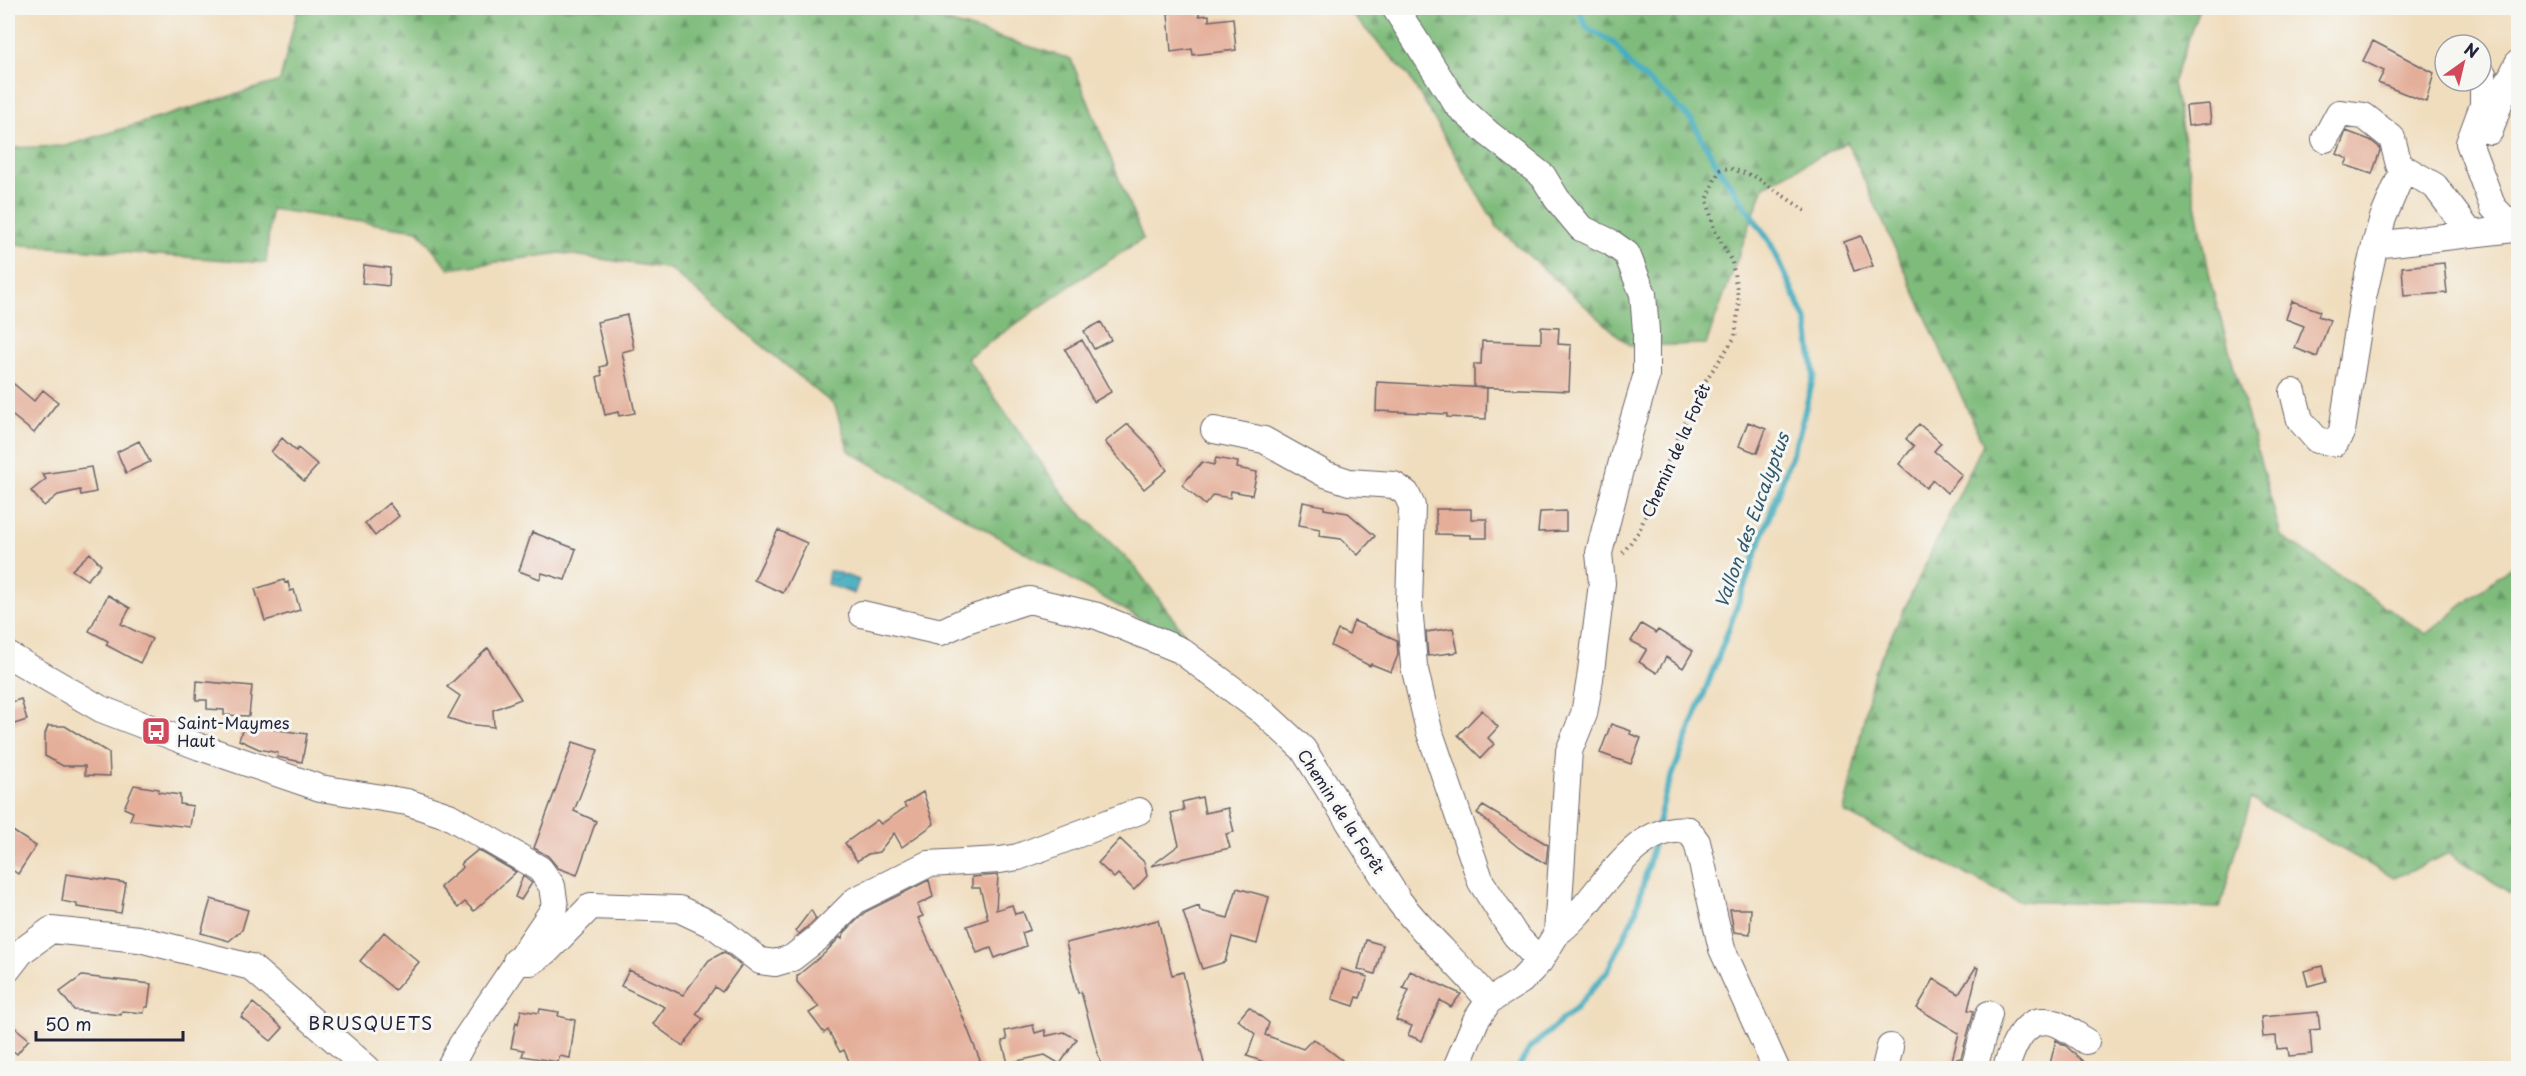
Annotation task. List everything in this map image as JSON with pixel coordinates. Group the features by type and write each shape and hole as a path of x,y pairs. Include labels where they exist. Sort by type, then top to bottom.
{"street":[{"path":"1395,8 1457,105 1488,133 1543,176 1557,199 1581,228 1610,242 1627,254 1643,294 1646,377 1599,553 1602,583 1584,714 1569,752 1557,933"},
{"path":"2474,160 2487,140 2502,95 2518,63"},
{"path":"2483,93 2483,105 2469,143 2493,207 2516,230"},
{"path":"2325,140 2339,112 2364,116 2391,138 2399,165 2435,186 2470,234"},
{"path":"2293,392 2300,420 2311,434 2317,440 2336,443 2342,431 2363,298 2375,245 2383,218 2404,168"},
{"path":"2375,245 2516,230"},
{"path":"1214,430 1264,440 1325,474 1349,482 1394,485 1406,493 1412,506 1409,604 1414,666 1429,730 1481,882 1515,935 1539,961"},
{"name":"Chemin de la Forêt","path":"862,614 941,632 967,620 1029,600 1096,616 1180,650 1263,712 1302,749 1399,901 1414,921 1458,964 1489,1002"},
{"path":"8,655 102,709 200,747 320,788 407,802 449,816 540,869 552,886 555,907 516,961 449,1068"},
{"path":"516,961 531,962 547,951 591,906 679,909 716,926 760,961 776,963 792,958 819,937 855,900 928,864 1000,860 1018,856 1139,811"},
{"path":"1456,1068 1476,1020 1489,1002 1521,981 1539,961 1557,933 1570,924 1619,865 1644,841 1672,828 1688,830 1697,842 1722,950 1776,1068"},
{"path":"8,969 22,951 51,930 139,939 251,967 367,1068"},
{"path":"1974,1068 1989,1014"},
{"path":"2006,1068 2022,1032 2035,1023 2051,1022 2086,1041"}],"path":[{"name":"Chemin de la Forêt","path":"1602,583 1638,531 1704,382 1735,337 1739,302 1732,262 1714,229 1707,200 1715,178 1720,170 1729,168 1756,177 1807,212"}],"green space":[{"path":"318,8 902,8 1071,59 1143,239 1083,277 967,358 1068,501 1135,567 1198,652 849,451 835,406 670,269 560,253 449,269 418,230 271,209 266,263 10,244 8,236 8,148 66,146 280,81 297,12"},
{"path":"1346,8 2199,8 2173,83 2212,288 2281,536 2426,634 2516,563 2518,568 2518,898 2449,853 2394,878 2251,799 2220,908 2018,901 1844,812 1874,672 1983,444 1847,142 1764,186 1706,344 1630,346 1498,228 1409,76"}],"water":[{"path":"829,571 859,580 854,594 827,584"}],"building":[{"path":"1199,9 1199,16 1209,15 1209,21 1233,18 1236,50 1193,55 1192,49 1171,52 1168,13"},
{"path":"2373,41 2433,72 2426,102 2378,83 2384,71 2363,61"},
{"path":"2209,104 2211,123 2188,126 2186,106"},
{"path":"2346,131 2370,140 2379,147 2380,151 2372,174 2345,165 2348,159 2337,154"},
{"path":"1861,236 1873,266 1854,271 1844,242"},
{"path":"2444,263 2447,293 2404,296 2402,267"},
{"path":"364,265 390,268 389,286 362,283"},
{"path":"2292,301 2320,311 2318,316 2330,320 2317,357 2295,348 2304,326 2286,319"},
{"path":"627,315 634,349 622,352 635,413 619,416 618,412 605,415 597,377 602,375 600,367 607,365 597,322"},
{"path":"1101,322 1111,340 1094,349 1084,331"},
{"path":"1541,327 1559,328 1558,344 1571,345 1569,391 1474,387 1474,364 1481,364 1482,341 1541,343"},
{"path":"1082,340 1111,392 1094,402 1065,349"},
{"path":"8,379 34,401 43,390 58,402 34,433 8,412"},
{"path":"1377,382 1487,388 1486,419 1447,417 1447,414 1376,411"},
{"path":"1748,422 1766,429 1757,453 1739,446"},
{"path":"1128,424 1155,452 1167,470 1144,489 1105,442"},
{"path":"1919,424 1941,443 1934,451 1962,475 1947,493 1933,480 1926,488 1899,464 1914,446 1906,439"},
{"path":"282,438 296,451 298,448 318,465 304,481 271,452"},
{"path":"139,441 150,462 126,473 117,452"},
{"path":"1216,458 1238,462 1237,468 1257,472 1252,495 1231,491 1230,498 1213,495 1205,505 1182,485 1202,462 1214,465"},
{"path":"91,467 96,492 81,495 80,490 58,495 44,506 31,491 46,479 42,474"},
{"path":"1303,502 1324,506 1324,509 1348,513 1375,536 1358,555 1341,539 1319,536 1320,529 1299,525"},
{"path":"389,503 399,516 375,536 365,523"},
{"path":"1436,509 1471,509 1471,519 1487,519 1487,538 1436,534"},
{"path":"1566,511 1566,531 1538,532 1540,512"},
{"path":"778,530 807,543 783,593 754,580"},
{"path":"532,532 576,549 565,580 542,573 540,579 519,571"},
{"path":"90,553 101,565 87,580 72,570"},
{"path":"284,580 285,583 288,582 290,591 294,590 300,610 265,621 255,589"},
{"path":"108,595 130,608 121,624 152,639 140,663 106,645 108,641 89,631"},
{"path":"1354,621 1397,640 1398,655 1391,672 1371,664 1370,666 1331,646 1338,630 1349,635"},
{"path":"1641,624 1656,633 1658,630 1693,651 1683,668 1666,657 1657,673 1639,662 1647,649 1631,641"},
{"path":"1453,628 1458,652 1428,656 1426,632"},
{"path":"488,648 521,699 493,710 494,727 466,724 448,718 460,696 447,687"},
{"path":"197,681 252,686 249,716 224,715 224,710 207,709 207,700 196,700"},
{"path":"21,699 27,720 8,726 8,703"},
{"path":"1482,710 1498,727 1488,738 1494,744 1481,758 1458,735"},
{"path":"1611,724 1631,731 1630,734 1641,738 1631,764 1600,753"},
{"path":"244,725 307,734 302,762 277,757 278,753 259,749 239,740"},
{"path":"48,726 65,726 109,753 110,776 85,775 85,766 63,766 45,756 45,734"},
{"path":"573,742 598,750 574,811 596,821 577,875 558,868 548,856 534,848"},
{"path":"134,785 180,795 180,804 193,806 190,827 130,820 133,812 124,808"},
{"path":"923,792 934,824 902,847 894,833 879,852 868,854 857,861 845,843 877,820 881,824 906,807 904,804"},
{"path":"1202,797 1205,813 1228,808 1234,832 1226,834 1230,848 1151,866 1179,845 1171,813 1184,810 1182,802"},
{"path":"1483,806 1548,845 1546,864 1519,848 1477,813"},
{"path":"8,828 36,846 18,874 8,867"},
{"path":"1120,839 1144,862 1147,876 1134,890 1118,874 1114,878 1098,863"},
{"path":"478,850 516,872 474,911 465,902 458,908 440,887 463,867 461,864"},
{"path":"66,874 126,883 121,913 77,907 77,904 62,901"},
{"path":"998,875 996,910 1012,905 1015,914 1023,912 1030,930 1022,933 1026,946 995,958 991,948 977,953 967,926 988,919 980,888 972,888 972,877"},
{"path":"523,876 532,883 521,900 515,897"},
{"path":"929,880 933,897 917,905 923,916 918,918 959,1007 983,1068 852,1068 844,1050 840,1052 828,1030 824,1033 809,1013 819,1007 797,982 797,976 840,937 842,939 844,933 865,912"},
{"path":"1237,888 1269,897 1257,944 1232,937 1225,962 1202,969 1183,912 1199,906 1200,911 1228,918"},
{"path":"211,899 248,910 242,930 229,941 201,933"},
{"path":"1730,909 1751,909 1750,934 1734,932"},
{"path":"811,910 816,919 799,934 795,931"},
{"path":"1158,920 1172,975 1183,972 1205,1068 1102,1068 1081,992 1078,993 1066,943"},
{"path":"384,932 419,962 395,990 360,961"},
{"path":"1366,940 1383,945 1375,974 1358,969"},
{"path":"724,952 741,966 722,992 715,987 696,1014 703,1019 683,1046 653,1024 665,1007 621,986 629,970 683,995 709,960"},
{"path":"2322,966 2326,981 2308,986 2304,971"},
{"path":"1976,967 1978,968 1968,1010 1974,1011 1961,1058 1952,1060 1959,1033 1917,1008 1934,979 1959,994"},
{"path":"1341,969 1368,977 1360,998 1357,997 1354,1006 1332,999"},
{"path":"1410,971 1461,994 1451,1007 1440,1000 1422,1041 1408,1035 1412,1026 1396,1020 1409,990 1403,988"},
{"path":"82,976 151,984 148,1007 145,1007 144,1013 122,1011 121,1015 74,1010 60,992"},
{"path":"253,1003 283,1028 271,1041 241,1017"},
{"path":"1249,1007 1269,1023 1265,1035 1303,1049 1313,1039 1342,1060 1333,1068 1281,1068 1247,1056 1255,1034 1238,1020"},
{"path":"540,1009 559,1012 558,1016 575,1020 570,1058 560,1056 558,1062 522,1056 524,1050 511,1048 521,1010 539,1013"},
{"path":"2318,1012 2320,1029 2310,1030 2312,1054 2289,1056 2288,1048 2277,1049 2276,1036 2263,1037 2261,1017"},
{"path":"8,1022 29,1039 17,1054 8,1047"},
{"path":"1033,1025 1035,1033 1045,1030 1046,1036 1064,1032 1077,1039 1060,1064 1045,1055 1008,1063 1002,1041 1007,1040 1005,1031"},
{"path":"2056,1040 2066,1046 2090,1068 2049,1068"}],"waterway":[{"name":"Vallon des Eucalyptus","path":"1578,8 1587,28 1614,43 1633,69 1669,98 1692,121 1720,170 1770,242 1807,322 1814,375 1799,434 1724,642 1665,794 1657,828"},
{"name":"Vallon des Eucalyptus","path":"1518,1068 1530,1048 1574,1010 1607,972 1635,914 1654,844"}],"place":[{"name":"Saint-Maymes Haut","path":"156,731"}],"district":[{"name":"BRUSQUETS","path":"371,1022"}]}
